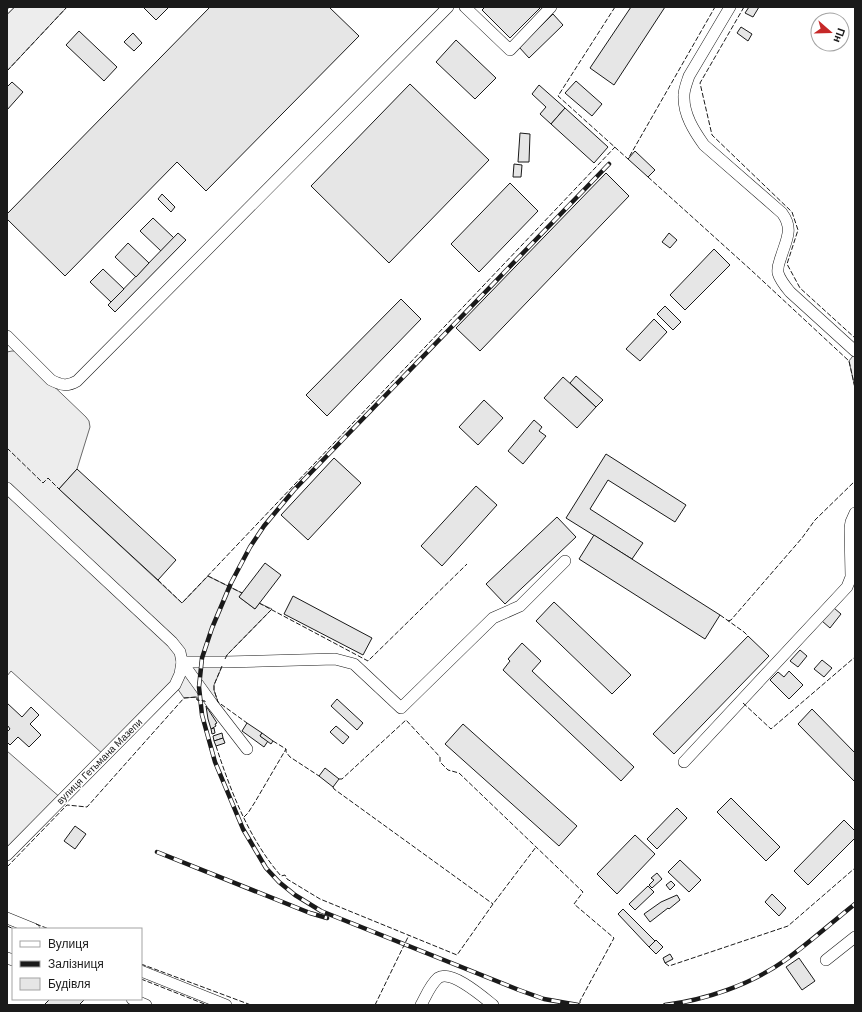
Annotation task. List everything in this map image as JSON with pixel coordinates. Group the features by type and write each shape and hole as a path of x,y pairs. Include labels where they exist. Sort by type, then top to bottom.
{"street":[{"path":"7,336 51,380 58,384 65,385 78,381 448,7"},
{"path":"465,7 510,50 551,7"},
{"path":"730,7 689,76 684,94 688,118 704,145 782,213 788,223 789,230 778,268 781,280 790,292 855,351"},
{"path":"7,488 172,642 180,652 182,662 212,705 247,750"},
{"path":"684,762 844,591 851,577 853,557 850,528 855,513"},
{"path":"182,662 335,659 354,664 401,708 493,618 520,606 566,561"},
{"name":"вулиця Гетьмана Мазепи","path":"7,855 175,685 180,674 182,662"},
{"path":"7,918 32,928"},
{"path":"826,960 855,937"},
{"path":"142,971 226,1005"},
{"path":"421,1005 432,984 440,977 446,977 455,979 464,984 493,1005"},
{"path":"134,1000 146,1005"}],"shaded area":[{"path":"7,7 67,7 7,71"},
{"path":"12,351 19,353 89,421 90,427 77,469 59,489 182,603 208,576 242,593 239,597 255,609 259,603 272,609 227,655 214,685 218,702 208,707 205,701 197,700 197,697 184,698 175,685 105,756 11,671 7,676 7,352"},
{"path":"855,353 855,388 849,361"},
{"path":"7,751 62,799 7,855"}],"building":[{"path":"143,7 169,7 156,20"},
{"path":"210,7 329,7 359,36 206,191 177,162 65,276 7,219 7,214"},
{"path":"485,7 541,7 510,38 482,10"},
{"path":"631,7 665,7 614,85 590,68"},
{"path":"749,7 759,7 753,17 745,13"},
{"path":"553,14 563,25 529,58 519,47"},
{"path":"741,27 752,34 748,41 737,33"},
{"path":"79,31 117,67 104,81 66,45"},
{"path":"133,33 142,43 134,51 124,42"},
{"path":"456,40 496,78 475,99 436,62"},
{"path":"576,81 602,104 592,116 565,93"},
{"path":"12,82 23,92 7,110 7,87"},
{"path":"410,84 489,160 389,263 311,186"},
{"path":"539,85 565,108 551,124 540,114 546,107 532,94"},
{"path":"565,108 608,147 594,163 551,124"},
{"path":"520,133 530,134 529,162 518,162"},
{"path":"635,151 655,170 648,177 628,159"},
{"path":"514,164 522,165 521,177 513,177"},
{"path":"606,173 629,196 480,351 456,328"},
{"path":"510,183 538,211 479,272 451,244"},
{"path":"162,194 175,207 171,212 158,199"},
{"path":"153,218 174,238 161,251 140,231"},
{"path":"178,233 186,240 115,312 108,305"},
{"path":"669,233 677,240 670,248 662,242"},
{"path":"128,243 149,263 136,277 115,257"},
{"path":"714,249 730,265 685,310 670,295"},
{"path":"103,269 124,289 111,302 90,282"},
{"path":"401,299 421,319 327,416 306,395"},
{"path":"665,306 681,322 673,330 657,314"},
{"path":"654,319 667,332 640,361 626,349"},
{"path":"576,376 603,400 596,407 570,383"},
{"path":"563,377 596,407 577,428 544,398"},
{"path":"484,400 503,418 478,445 459,427"},
{"path":"534,420 542,427 539,431 546,436 523,464 508,451"},
{"path":"606,454 686,505 675,522 608,480 590,509 643,543 632,559 566,518"},
{"path":"334,458 361,483 308,540 281,515"},
{"path":"77,469 176,560 158,580 59,489"},
{"path":"476,486 497,505 442,566 421,546"},
{"path":"557,517 576,537 505,604 486,584"},
{"path":"594,535 720,615 705,639 579,559"},
{"path":"265,563 281,575 255,609 239,597"},
{"path":"293,596 372,638 363,655 284,614"},
{"path":"554,602 631,675 612,694 536,621"},
{"path":"834,608 841,614 830,628 822,621"},
{"path":"748,636 769,656 674,754 653,734"},
{"path":"522,643 541,661 532,671 634,767 621,781 503,670 510,661 508,659"},
{"path":"800,650 807,656 798,667 790,661"},
{"path":"822,660 832,668 824,677 814,669"},
{"path":"789,671 803,685 789,699 770,680 778,672 784,677"},
{"path":"337,699 363,723 357,730 331,706"},
{"path":"7,703 22,717 31,707 39,715 30,724 41,735 29,747 18,737 10,745 7,742 7,732 10,729 8,726 7,727"},
{"path":"206,706 217,723 215,724 216,726 211,729 208,719"},
{"path":"812,709 855,753 855,782 798,724"},
{"path":"247,723 262,733 260,736 268,741 264,747 242,731"},
{"path":"463,724 577,826 559,846 445,744"},
{"path":"336,726 349,737 343,744 330,732"},
{"path":"214,728 215,733 212,734 211,729"},
{"path":"222,733 223,738 214,741 213,736"},
{"path":"262,733 273,741 271,744 260,736"},
{"path":"223,738 225,743 216,746 214,741"},
{"path":"325,768 339,779 333,787 319,776"},
{"path":"731,798 780,847 766,861 717,812"},
{"path":"677,808 687,818 657,849 647,839"},
{"path":"844,820 855,831 855,838 808,885 794,871"},
{"path":"75,826 86,834 75,849 64,841"},
{"path":"635,835 655,854 617,894 597,874"},
{"path":"680,860 701,880 689,892 668,872"},
{"path":"657,873 662,879 652,888 649,885 654,880 651,878"},
{"path":"671,881 675,885 670,890 666,885"},
{"path":"648,886 654,892 635,910 629,904"},
{"path":"772,894 786,908 779,916 765,902"},
{"path":"677,895 680,900 650,922 644,914 661,902"},
{"path":"623,909 655,941 649,947 618,914"},
{"path":"656,940 663,947 656,954 649,947"},
{"path":"670,954 673,959 665,963 663,958"},
{"path":"799,958 815,981 802,990 786,967"},
{"path":"49,1000 84,1000 79,1005 44,1005"}],"railway":[{"path":"7,12 12,7"},
{"path":"578,1005 544,999 519,990 321,911 295,895 279,882 266,868 243,829 215,762 202,715 199,687 202,658 212,628 231,583 250,547 264,526 294,490 609,164"},
{"path":"157,852 310,913 327,918"},
{"path":"665,1005 680,1003 727,990 771,970 811,941 855,904"}],"fence":[{"path":"7,71 67,7"},
{"path":"615,7 558,96 628,159 715,7"},
{"path":"744,7 700,83 712,135 792,212 798,230 787,264 800,288 855,338"},
{"path":"158,580 182,603 615,147"},
{"path":"648,177 849,361 855,388"},
{"path":"7,448 43,483 48,478 59,489"},
{"path":"728,621 731,620 802,538 815,520 855,481"},
{"path":"259,603 368,661 467,564"},
{"path":"208,576 242,593"},
{"path":"225,659 227,655 272,609"},
{"path":"720,615 748,636"},
{"path":"743,703 771,729 855,657"},
{"path":"222,666 214,685 218,702 247,723"},
{"path":"7,867 67,805 87,807 184,698 197,697 197,700 205,702"},
{"path":"339,779 342,779 406,720 440,757 440,762 448,770 459,773 583,892 574,904 614,938 580,1001 580,1005"},
{"path":"273,741 286,749 286,752 290,757 319,776"},
{"path":"216,746 228,781 250,831 259,847 281,876 285,875 287,879 320,899 457,955 536,847"},
{"path":"244,817 255,802 286,749"},
{"path":"333,787 493,904"},
{"path":"665,963 669,966 788,926 855,868"},
{"path":"36,924 46,928"},
{"path":"7,926 12,928"},
{"path":"375,1005 409,935"},
{"path":"142,964 251,1005"},
{"path":"142,979 207,1005"}]}
